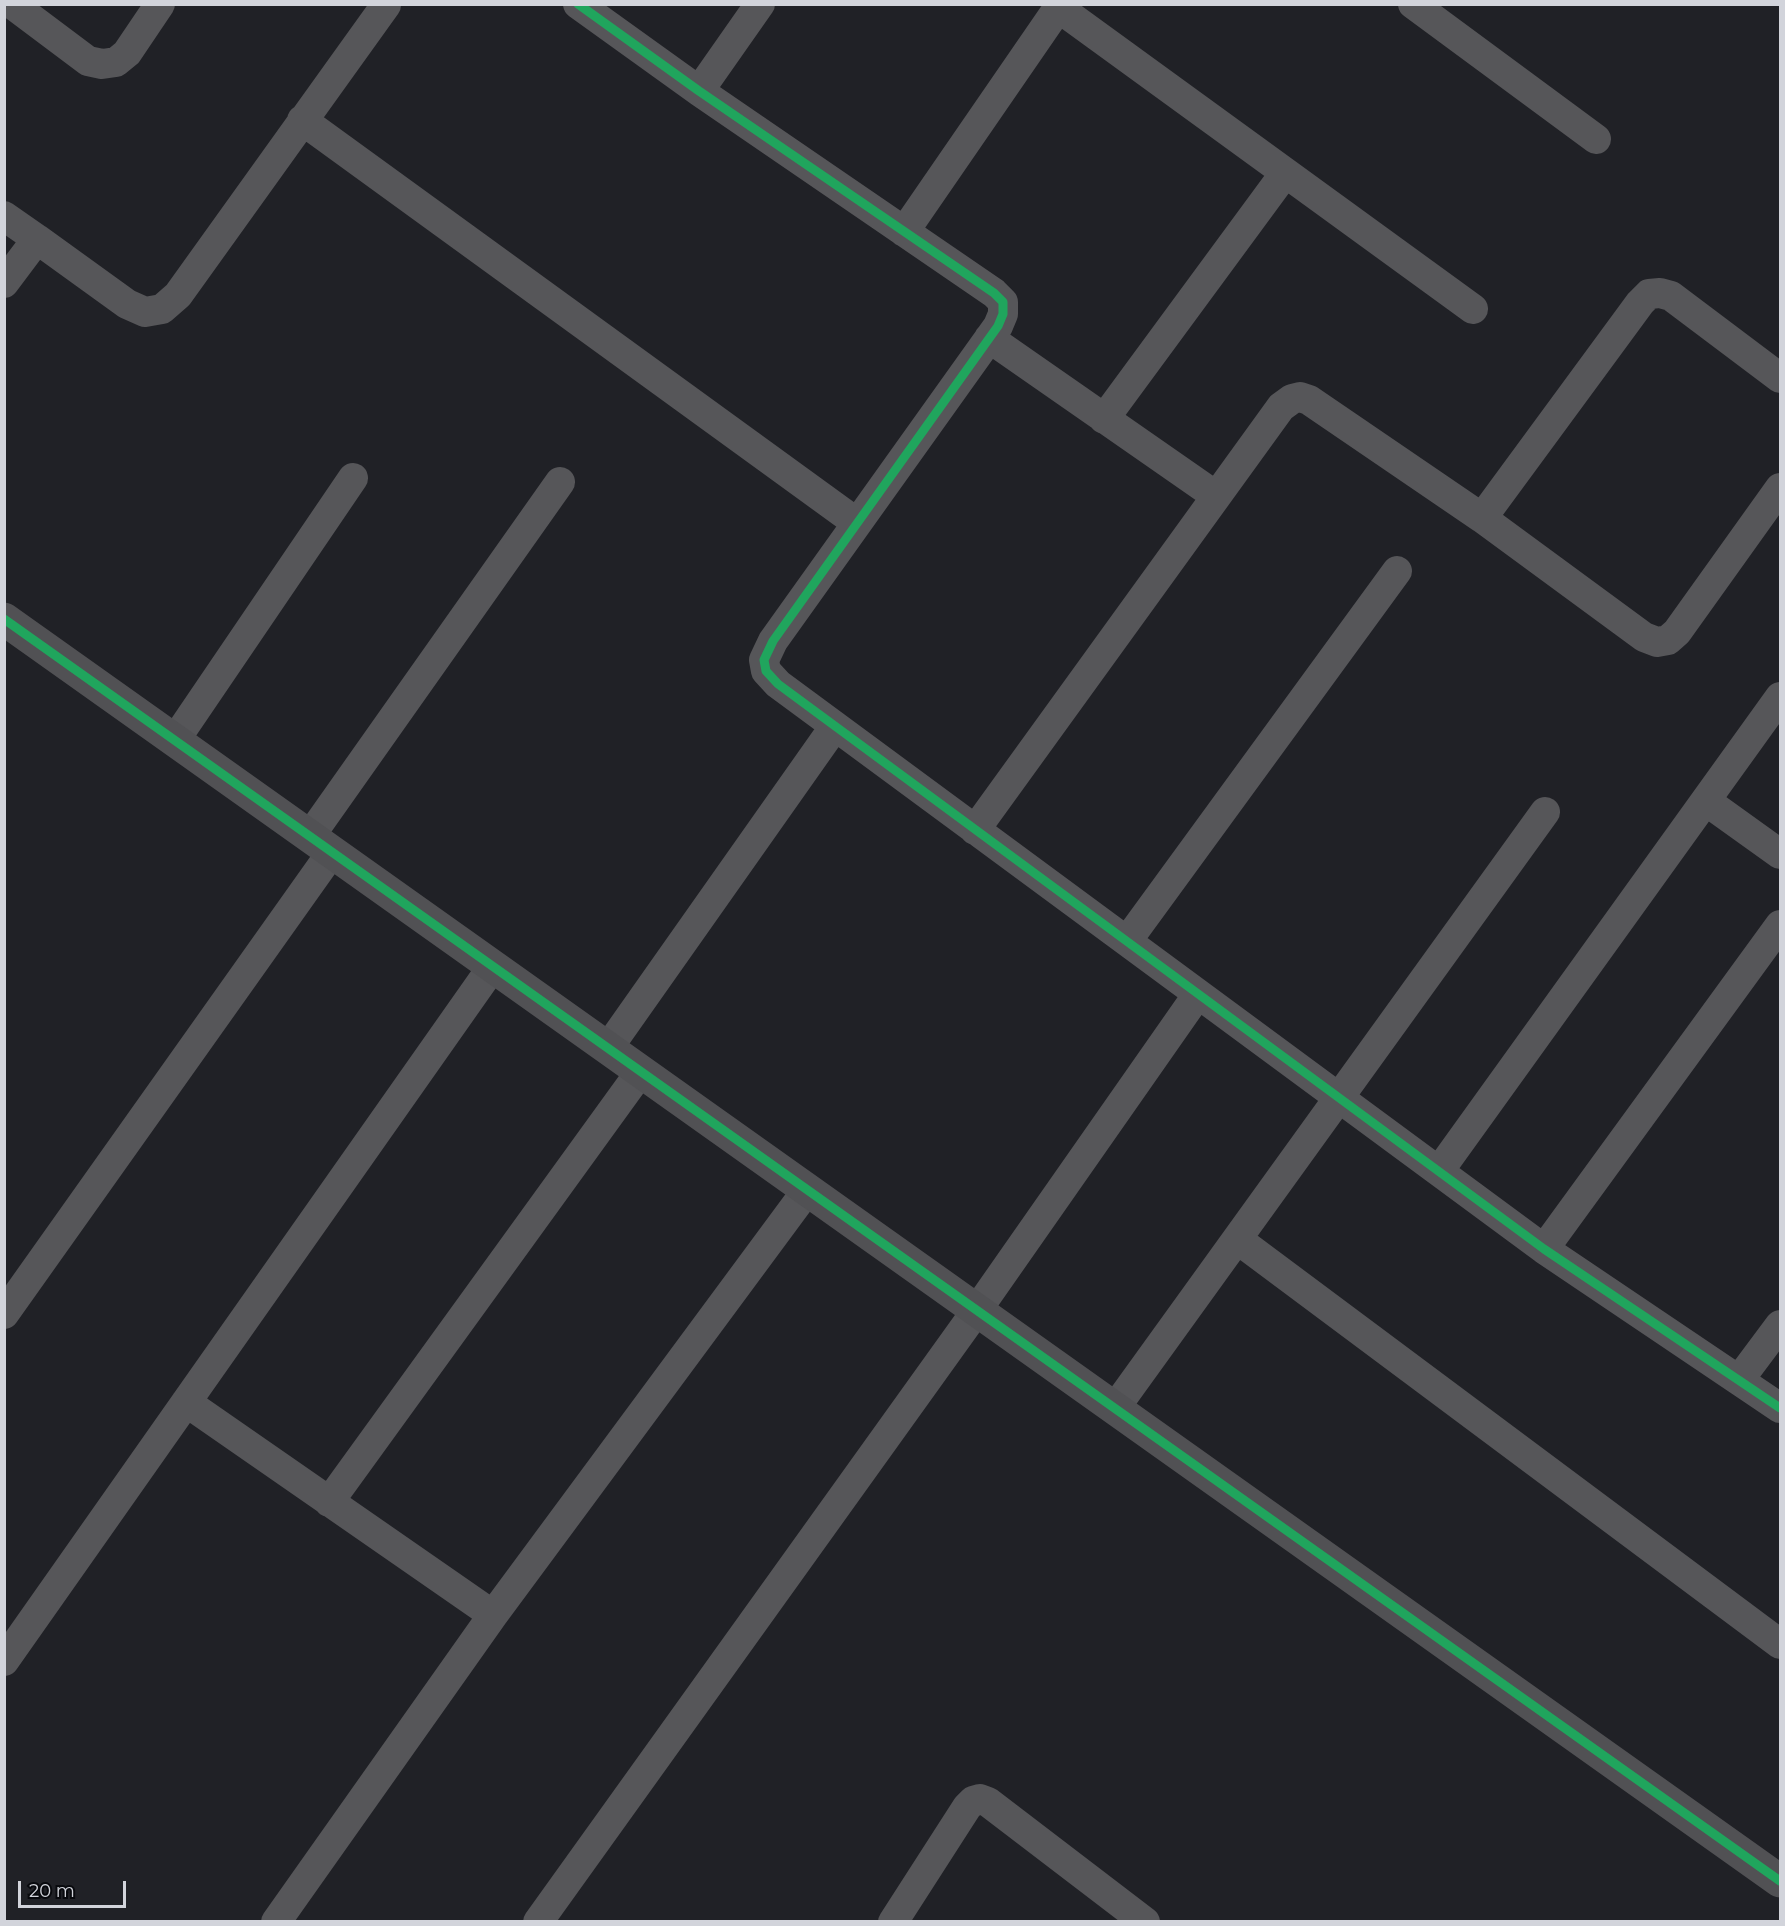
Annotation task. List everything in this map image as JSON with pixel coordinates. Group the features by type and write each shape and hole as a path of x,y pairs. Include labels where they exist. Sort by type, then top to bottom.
{"street":[{"path":"12,4 88,61 102,64 116,62 127,52 160,4"},
{"path":"578,4 699,91 994,293 1003,302 1004,314 989,338 773,641 764,660 766,672 778,684 1544,1249 1780,1408"},
{"path":"699,91 760,4"},
{"path":"1413,4 1596,139"},
{"path":"4,216 128,304 145,312 162,309 178,295 386,5"},
{"path":"904,232 1060,6 1473,309"},
{"path":"302,120 856,523"},
{"path":"1104,419 1285,173"},
{"path":"4,283 37,239"},
{"path":"1482,518 1640,303 1649,294 1659,293 1671,296 1780,378"},
{"path":"989,338 1216,496"},
{"path":"975,830 1281,407 1292,399 1300,397 1310,400 1482,518 1644,637 1657,642 1668,640 1677,632 1780,488"},
{"path":"175,740 353,478"},
{"path":"4,1314 321,844 560,483"},
{"path":"1127,941 1396,571"},
{"path":"4,619 1780,1881"},
{"path":"1439,1171 1780,698"},
{"path":"608,1048 835,726"},
{"path":"1706,801 1780,854"},
{"path":"1115,1408 1545,812"},
{"path":"1544,1249 1780,925"},
{"path":"4,1661 493,966"},
{"path":"538,1922 977,1310 1198,994"},
{"path":"329,1502 641,1071"},
{"path":"276,1922 493,1615 808,1190"},
{"path":"1237,1239 1780,1644"},
{"path":"1739,1380 1780,1325"},
{"path":"186,1402 493,1615"},
{"path":"893,1922 967,1808 973,1801 980,1799 988,1802 1145,1922"}],"cycle path":[{"path":"578,4 699,91 994,293 1003,302 1003,314 998,326 773,641 764,660 766,671 778,684 1544,1249 1780,1408"},
{"path":"4,619 1780,1881"}]}
